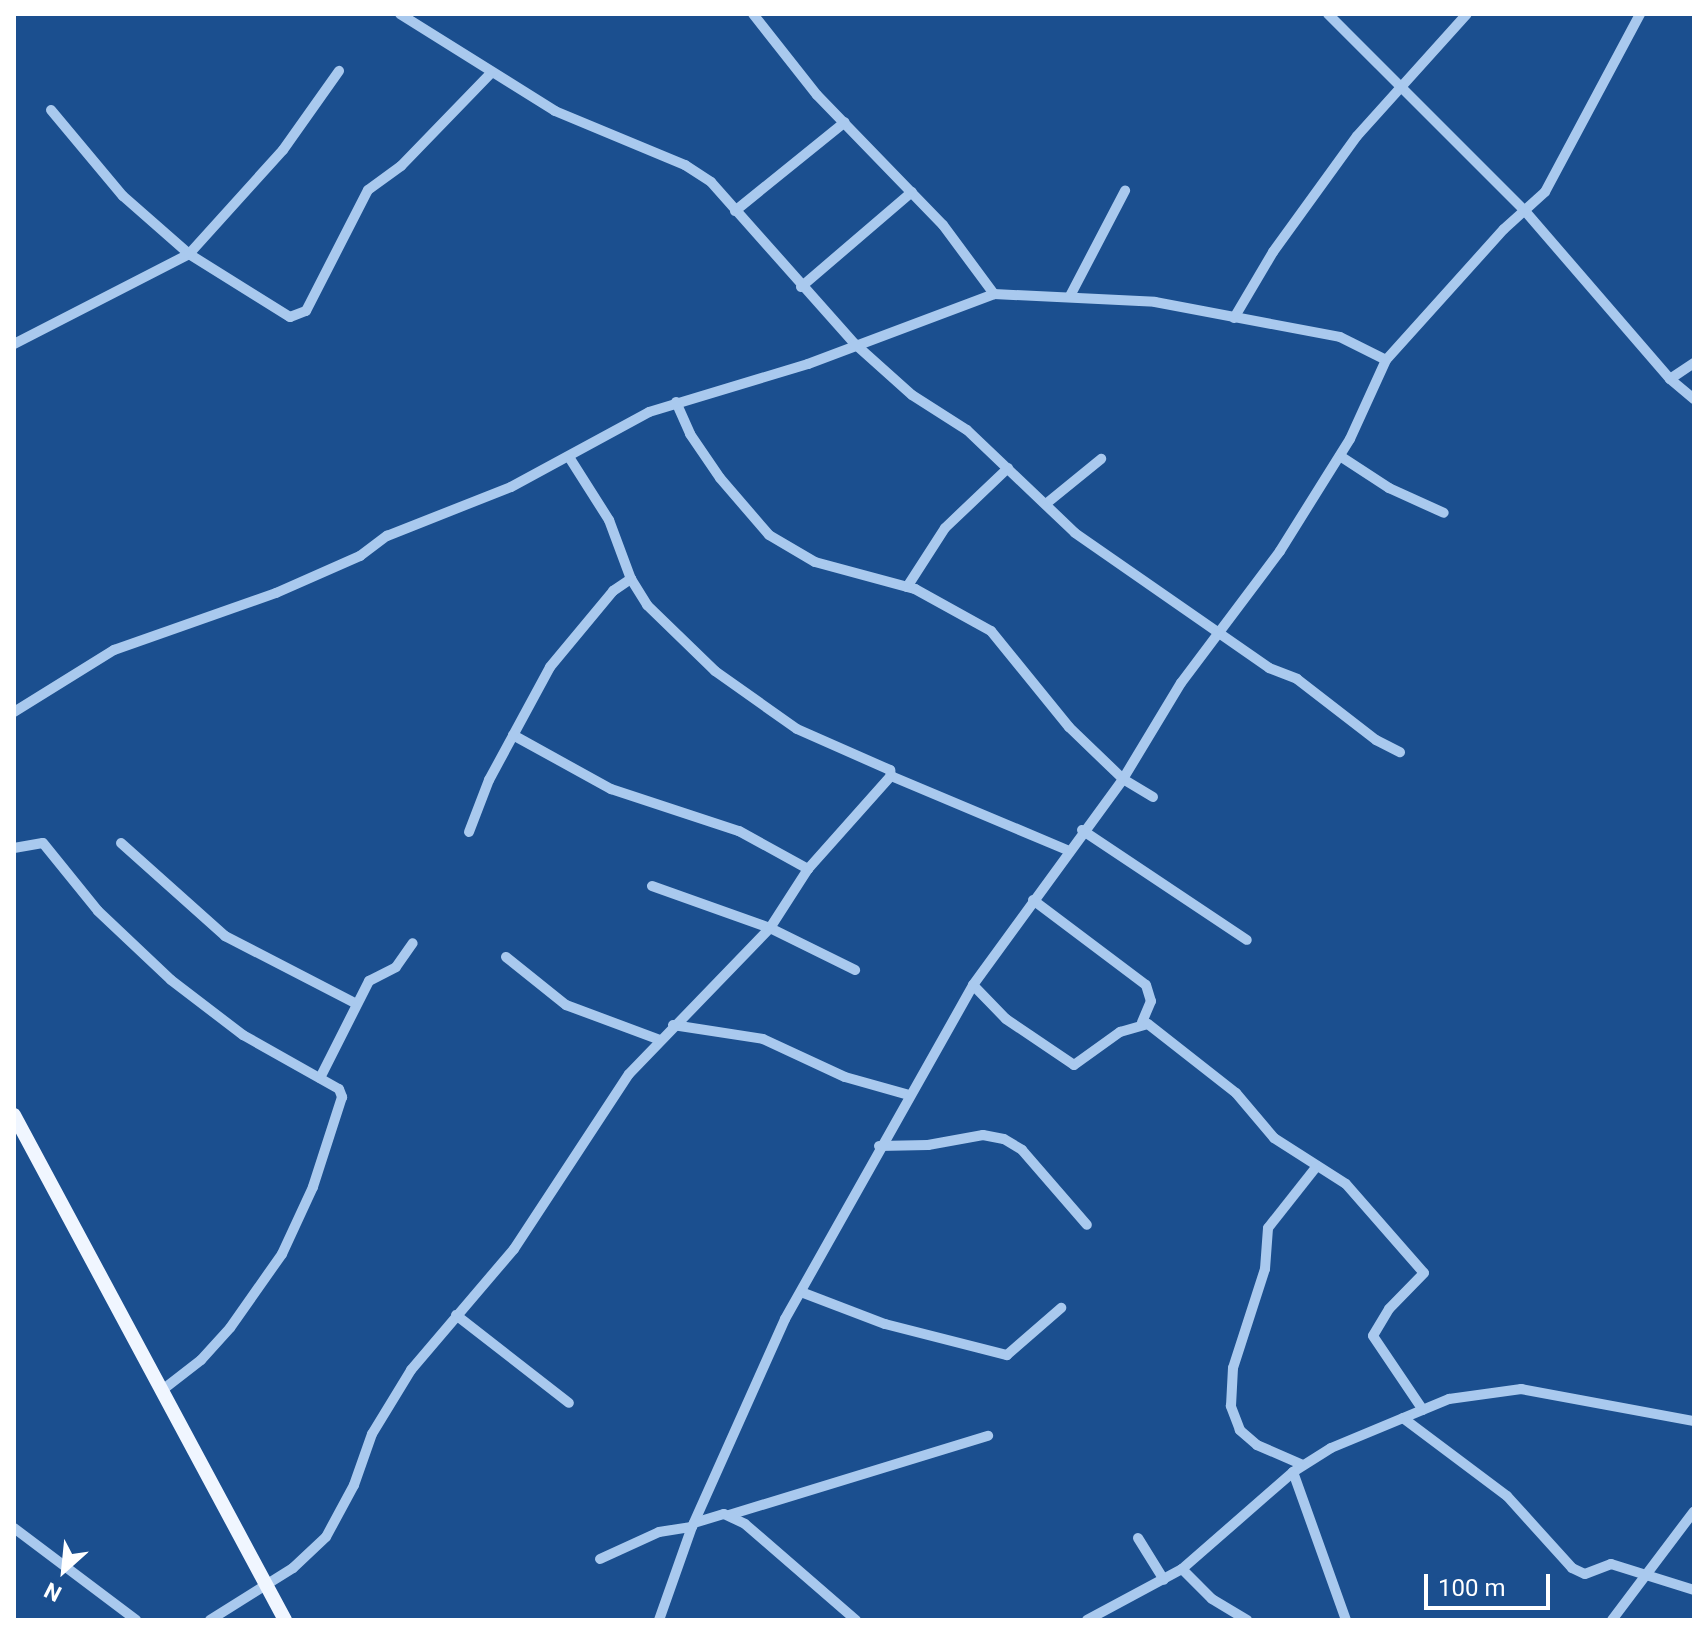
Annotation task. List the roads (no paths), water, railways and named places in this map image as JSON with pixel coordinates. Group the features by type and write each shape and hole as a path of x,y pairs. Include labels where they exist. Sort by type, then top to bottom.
{"main road":[{"path":"14,1115 285,1620"}],"street":[{"path":"400,14 490,74 587,127 693,169 855,344 912,395 967,430 1103,555 1145,577 1269,668 1297,679 1376,740 1400,752"},
{"path":"753,14 845,122 912,192 994,294"},
{"path":"1328,14 1525,211 1670,379 1694,399"},
{"path":"1234,318 1273,252 1357,136 1467,14"},
{"path":"659,1620 693,1525 801,1292 879,1146 973,985 1067,850 1123,779 1181,683 1280,551 1340,456 1386,360 1545,192 1640,14"},
{"path":"14,343 189,254 283,150 339,71"},
{"path":"51,110 123,196 189,254 290,317 298,316 368,190 401,166 490,74"},
{"path":"735,211 845,122"},
{"path":"1070,296 1125,191"},
{"path":"801,287 912,192"},
{"path":"14,712 114,650 276,593 360,556 387,536 511,487 676,402 855,344 994,294 1155,302 1340,337 1386,360"},
{"path":"1670,379 1694,363"},
{"path":"676,402 690,434 720,478 769,535 815,562 907,587 991,631 1064,722 1123,779 1153,797"},
{"path":"1340,456 1389,488 1444,513"},
{"path":"569,457 609,520 631,579 662,624 715,671 797,729 890,770 891,776"},
{"path":"1047,503 1101,459"},
{"path":"907,587 945,528 1008,468"},
{"path":"469,832 513,735 567,645 631,579"},
{"path":"513,735 611,789 739,831 808,869"},
{"path":"891,776 1067,850"},
{"path":"210,1620 267,1586 312,1553 331,1530 387,1406 456,1315 514,1249 607,1104 673,1025 770,928 808,869 891,776"},
{"path":"1082,830 1247,940"},
{"path":"14,848 43,843 98,911 171,980 243,1035 339,1089 342,1097 313,1187 282,1254 230,1328 201,1360 161,1391"},
{"path":"121,843 238,944 357,1004"},
{"path":"652,886 770,928 855,970"},
{"path":"973,985 1006,1019 1074,1065 1142,1022 1151,1001 1146,985 1033,900"},
{"path":"320,1078 369,981 396,967 413,943"},
{"path":"506,957 566,1005 660,1040"},
{"path":"1142,1022 1236,1093 1274,1138 1346,1184 1424,1273 1389,1309 1373,1336 1423,1410"},
{"path":"673,1025 763,1039 837,1074 909,1095"},
{"path":"879,1146 928,1145 983,1135 1004,1139 1022,1150 1087,1225"},
{"path":"1303,1465 1257,1445 1240,1430 1231,1406 1233,1368 1265,1269 1268,1228 1317,1166"},
{"path":"801,1292 885,1324 1007,1355 1061,1308"},
{"path":"456,1315 569,1403"},
{"path":"1087,1620 1182,1569 1303,1465 1423,1410 1489,1390 1521,1389 1694,1421"},
{"path":"1403,1418 1507,1496 1572,1568 1594,1573 1611,1564 1694,1590"},
{"path":"600,1559 659,1532 729,1515 988,1436"},
{"path":"1293,1472 1346,1620"},
{"path":"1612,1620 1694,1511"},
{"path":"729,1515 769,1542 856,1620"},
{"path":"14,1528 135,1620"},
{"path":"1138,1538 1164,1580"},
{"path":"1182,1569 1212,1599 1247,1620"}]}
